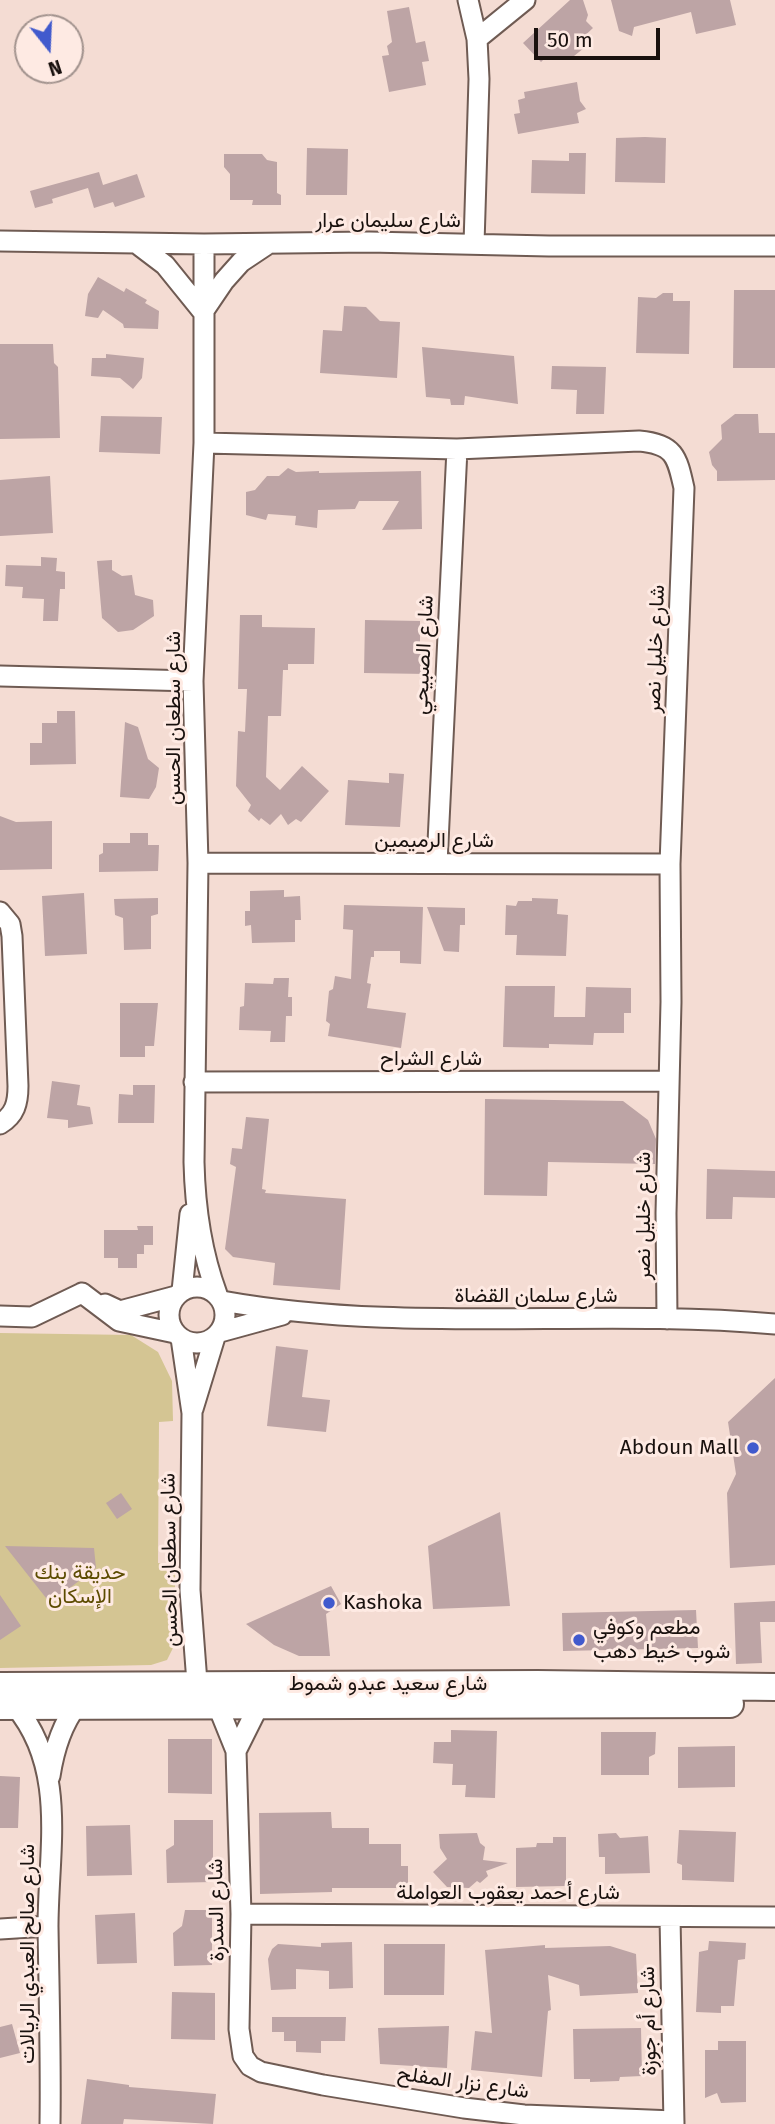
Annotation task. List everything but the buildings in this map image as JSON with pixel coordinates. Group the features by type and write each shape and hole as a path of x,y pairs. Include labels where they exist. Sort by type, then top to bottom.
{"main road":[{"name":"شارع سعيد عبدو شموط","path":"5,1700 204,1698 642,1684 775,1687"},
{"name":"شارع سعيد عبدو شموط","path":"5,1700 77,1705 204,1698 259,1705 775,1704"}],"street":[{"path":"468,0 477,39 479,79 474,244"},
{"path":"477,39 525,0"},
{"name":"شارع سليمان عرار","path":"0,241 775,246"},
{"path":"135,243 165,265 203,312 241,262 269,243"},
{"name":"شارع سطعان الحسن","path":"204,244 204,443 193,681 198,863 194,1192 201,1241 219,1297"},
{"name":"شارع خليل نصر","path":"204,443 457,449 658,443 669,449 676,461 684,488 670,864 667,1319"},
{"name":"شارع الصبيحي","path":"437,863 457,449"},
{"path":"0,676 193,681"},
{"name":"شارع الرميمين","path":"198,863 670,864"},
{"path":"0,912 10,924 12,936 18,1086 17,1104 12,1115 0,1124"},
{"name":"شارع الشراح","path":"194,1082 669,1081"},
{"name":"شارع سطعان الحسن","path":"179,1294 194,1192"},
{"path":"200,1287 219,1297 226,1317 218,1335 198,1343 178,1335 119,1321 82,1293 120,1311 200,1287"},
{"path":"0,1316 32,1317 82,1293"},
{"path":"178,1335 170,1324 169,1314 179,1294"},
{"name":"شارع سلمان القضاة","path":"219,1297 296,1312 342,1316 720,1319 775,1324"},
{"name":"شارع سلمان القضاة","path":"218,1335 249,1322 296,1312"},
{"name":"شارع سطعان الحسن","path":"178,1335 192,1413 190,1590 204,1698"},
{"name":"شارع سطعان الحسن","path":"192,1413 218,1335"},
{"name":"شارع السدرة","path":"204,1698 236,1751"},
{"name":"شارع صالح العبدي الريالات","path":"5,1700 35,1733 49,1784 52,1808 48,1926 51,1997 50,2124"},
{"name":"شارع صالح العبدي الريالات","path":"49,1784 56,1744 64,1724 77,1705"},
{"name":"شارع السدرة","path":"250,2066 243,2056 239,2029 241,1914 236,1751 259,1705"},
{"name":"شارع أحمد يعقوب العواملة","path":"241,1914 775,1917"},
{"name":"شارع أم جوزة","path":"670,1917 674,2122"},
{"path":"0,1929 48,1926"},
{"name":"شارع نزار المفلح","path":"250,2066 261,2072 490,2118 674,2122"}],"green space":[{"name":"حديقة بنك الإسكان","path":"0,1333 131,1335 158,1352 172,1381 173,1421 159,1422 158,1563 175,1564 175,1644 167,1660 151,1665 0,1668"}],"place":[{"name":"Abdoun Mall","path":"753,1448"},
{"name":"Kashoka","path":"329,1603"},
{"name":"مطعم وكوفي شوب خيط دهب","path":"579,1640"}]}
